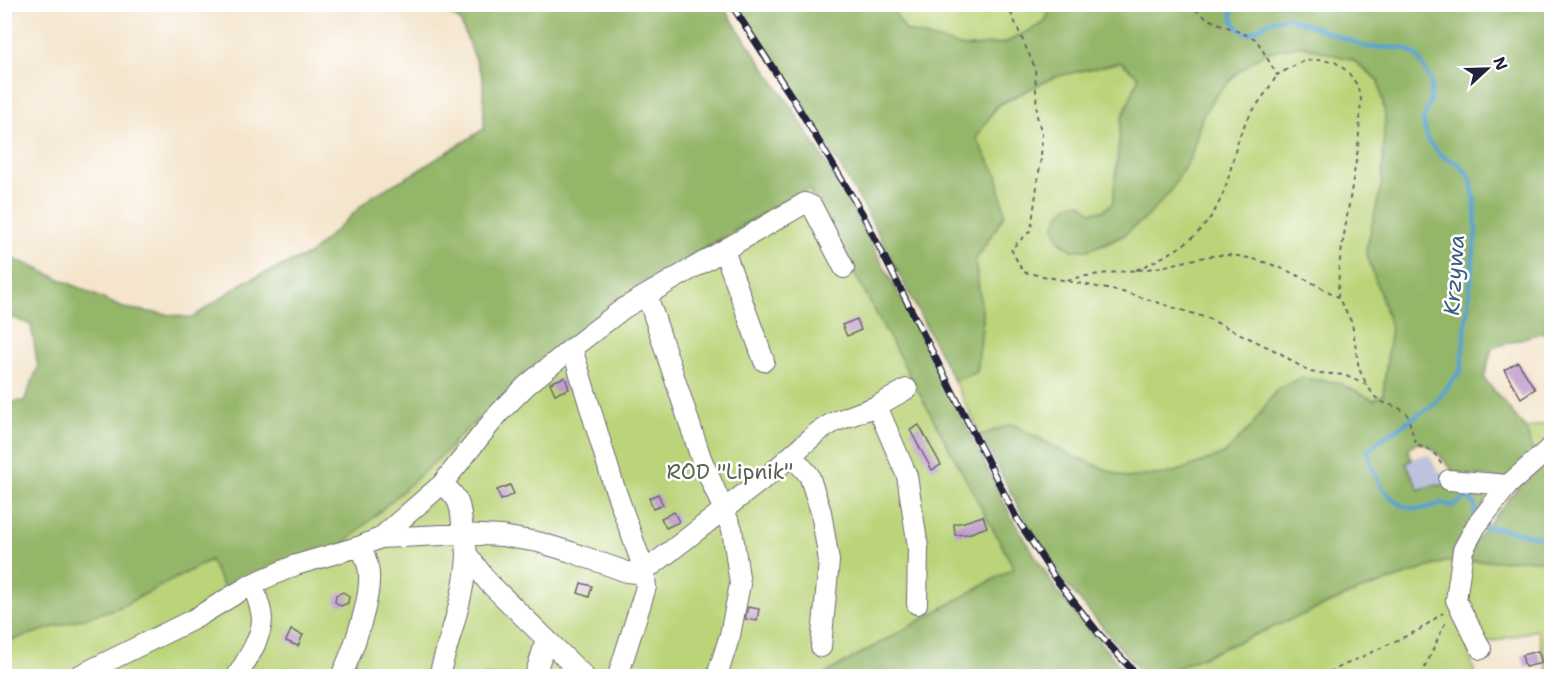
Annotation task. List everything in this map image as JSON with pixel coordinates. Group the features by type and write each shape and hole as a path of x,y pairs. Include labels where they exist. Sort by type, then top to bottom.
{"street":[{"path":"78,676 117,667 252,584 296,565 361,546 380,538 442,484 499,413 527,385 572,348 624,308 805,203 812,206 844,268"},
{"path":"724,250 764,361"},
{"path":"647,295 701,458 732,529 740,584 730,635 717,676"},
{"path":"572,348 613,483 644,570 646,587 618,676"},
{"path":"380,538 463,534 502,536 538,542 627,572 637,573 725,509 792,456 818,432 834,422 877,406 907,389"},
{"path":"877,406 907,476 918,547 917,604"},
{"path":"1481,649 1456,600 1460,560 1468,539 1512,482 1551,446"},
{"path":"792,456 809,475 821,512 829,561 821,647"},
{"path":"1454,481 1512,482"},
{"path":"439,676 460,597 467,554 459,502 454,493 442,484"},
{"path":"341,676 360,623 369,588 367,561 361,546"},
{"path":"467,554 488,582 584,676"},
{"path":"237,676 261,628 262,618 252,584"},
{"path":"535,676 546,639"}],"path":[{"path":"1007,4 1035,68 1037,116 1042,134 1031,230 1011,249 1023,272 1127,292 1207,318 1280,353 1309,372 1344,375 1367,385"},
{"path":"1188,4 1208,20 1256,39 1277,75"},
{"path":"1133,271 1171,254 1195,236 1211,218 1223,195 1243,127 1277,75 1303,61 1335,62 1348,72 1357,85 1361,99 1356,170 1340,266 1338,297 1352,323 1359,369 1367,385 1375,397 1407,414 1416,445 1433,451 1454,481"},
{"path":"1066,281 1169,266 1220,255 1247,257 1286,271 1338,297"},
{"path":"1320,676 1419,630 1439,617 1456,600"},
{"path":"1421,676 1456,600"}],"shaded area":[{"path":"1429,454 1437,470 1446,475 1445,485 1420,490 1406,462"}],"green space":[{"path":"721,4 793,110 841,187 917,328 1013,520 1057,591 1128,676 821,676 1014,568 809,189 792,195 688,259 681,261 651,282 646,279 499,400 453,442 450,448 340,547 225,590 210,560 120,607 5,642 5,403 24,401 38,367 31,325 5,314 5,257 27,264 123,308 192,318 244,282 310,254 372,196 416,172 484,129 483,78 460,21 437,5"},
{"path":"736,5 890,5 906,31 964,47 1005,43 1044,23 1053,5 1551,5 1551,339 1543,332 1492,348 1484,378 1526,429 1534,457 1507,479 1455,473 1434,450 1422,443 1415,444 1409,448 1412,460 1406,463 1419,490 1443,485 1451,486 1484,492 1487,499 1456,562 1444,562 1356,592 1174,669 1144,676 1061,578 1022,514 981,435 1012,424 1068,454 1127,478 1172,473 1224,454 1251,427 1277,389 1301,378 1336,382 1374,400 1383,395 1391,327 1366,251 1382,183 1385,115 1379,81 1353,60 1300,45 1264,53 1236,74 1213,99 1202,117 1191,156 1170,192 1148,216 1122,236 1088,250 1072,250 1059,240 1054,226 1061,213 1070,204 1081,203 1091,212 1102,211 1113,203 1121,121 1139,77 1121,62 1054,77 997,105 976,138 997,175 1005,214 975,261 983,319 977,372 954,381 866,210 801,101"},
{"path":"890,5 1053,5 1044,23 1005,43 964,47 905,31"},
{"path":"1300,45 1353,60 1379,81 1385,115 1382,183 1366,251 1391,327 1383,395 1374,400 1356,391 1277,389 1251,427 1224,454 1172,473 1127,478 1068,454 1012,424 981,435 954,381 977,372 983,319 975,261 1005,214 997,175 976,138 997,106 1054,77 1121,62 1139,77 1121,121 1113,203 1102,211 1090,212 1081,203 1054,226 1059,241 1072,250 1107,244 1122,236 1148,216 1191,156 1202,117 1213,99 1236,74 1264,53"},
{"name":"ROD \"Lipnik\"","path":"809,189 1014,568 821,676 5,676 5,642 120,607 211,560 225,589 340,547 450,448 453,442 499,400 646,279 652,282 681,261 688,259 793,195"},
{"path":"1551,422 1551,442 1534,457 1526,429"},
{"path":"1536,465 1551,467 1551,560 1464,561 1467,551"},
{"path":"1551,560 1551,676 1549,676 1537,630 1482,644 1462,588 1464,561"},
{"path":"1444,562 1456,562 1475,645 1468,647 1475,676 1144,676 1174,669 1356,592"}],"building":[{"path":"857,319 861,330 847,336 842,325"},
{"path":"1518,362 1535,389 1521,398 1504,370"},
{"path":"565,377 569,389 555,394 550,383"},
{"path":"919,425 941,465 932,470 910,430"},
{"path":"510,485 514,494 501,500 497,490"},
{"path":"658,494 663,505 653,509 649,498"},
{"path":"674,512 679,522 666,528 661,518"},
{"path":"983,516 987,527 968,534 955,535 954,524"},
{"path":"581,583 592,586 589,597 578,593"},
{"path":"343,592 349,596 348,603 341,606 335,602 336,595"},
{"path":"748,607 759,609 757,621 745,619"},
{"path":"291,630 303,635 298,646 286,641"},
{"path":"1538,651 1542,663 1525,667 1522,655"}],"waterway":[{"name":"Krzywa","path":"1231,4 1234,23 1249,34 1270,21 1288,17 1367,47 1405,48 1418,57 1431,80 1431,99 1423,121 1428,141 1442,156 1459,164 1470,177 1475,200 1476,229 1461,370 1433,405 1367,451 1371,465 1384,489 1402,505 1413,509 1441,503 1453,506 1465,498 1472,500 1475,515"},
{"name":"Krzywa","path":"1481,527 1503,529 1552,540"}],"railway":[{"path":"731,4 795,102 862,213 1016,517 1055,578 1099,634 1138,676"}]}
